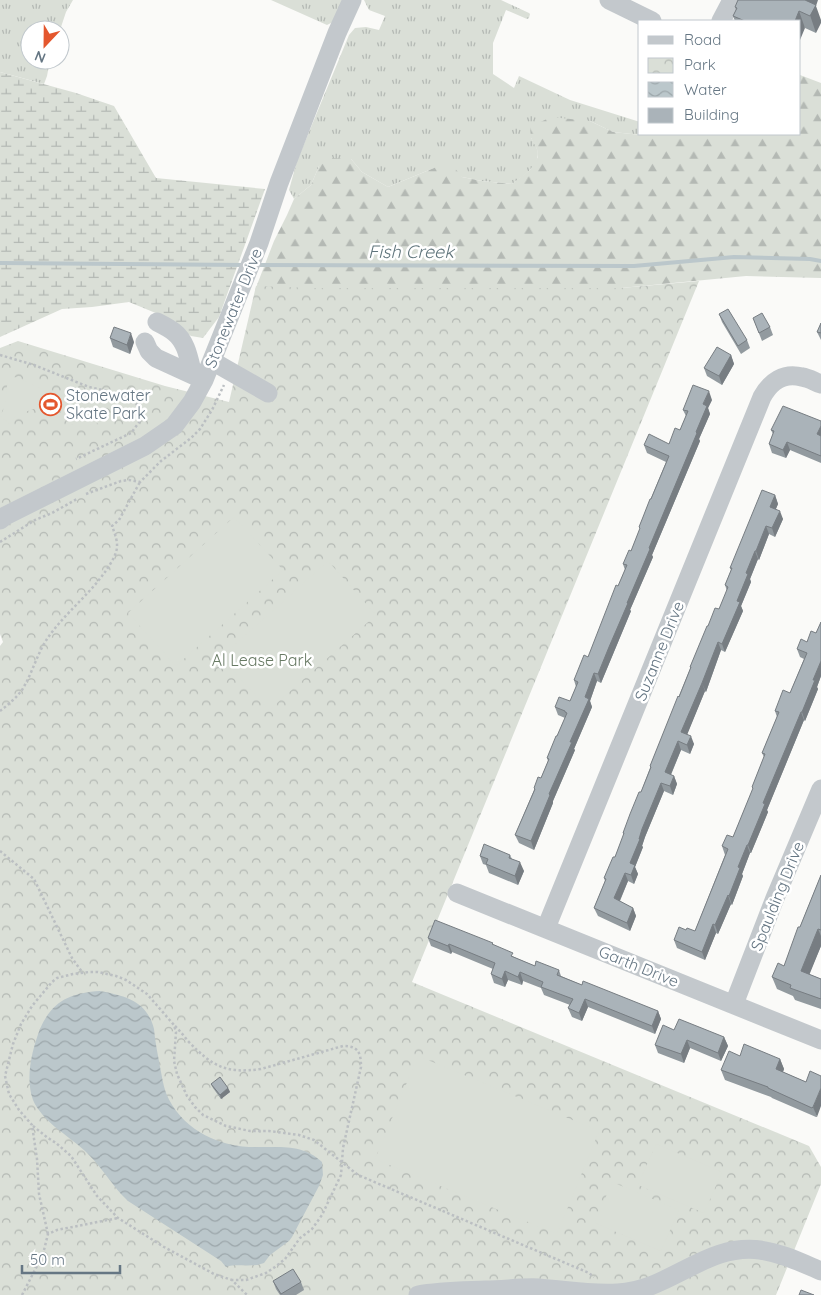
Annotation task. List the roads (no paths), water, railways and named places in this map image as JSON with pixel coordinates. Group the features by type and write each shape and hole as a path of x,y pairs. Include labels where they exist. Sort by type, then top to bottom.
{"street":[{"name":"Stonewater Drive","path":"0,520 145,446 174,426 192,402 199,377 212,361 242,286 279,183 330,51 352,0"},
{"path":"610,0 650,20"},
{"path":"722,20 732,0"},
{"path":"157,322 175,333 182,341 199,377"},
{"path":"145,342 149,351 156,358 199,377"},
{"path":"212,361 268,393"},
{"name":"Suzanne Drive","path":"546,928 755,412 767,388 771,383 779,379 795,376 821,384"},
{"name":"Spaulding Drive","path":"734,1004 775,898 821,789"},
{"name":"Garth Drive","path":"457,892 821,1040"},
{"path":"418,1295 435,1292 526,1288 602,1293 635,1291 651,1287 708,1258 734,1250 747,1249 761,1250 784,1256 821,1271"}],"water":[{"path":"100,991 134,1001 146,1012 154,1029 166,1093 180,1116 189,1124 211,1138 236,1146 287,1147 306,1151 322,1162 323,1175 319,1186 292,1237 270,1255 264,1263 226,1267 221,1261 128,1201 90,1156 42,1115 37,1107 31,1091 30,1073 34,1046 45,1019 56,1005 63,1000 80,994"}],"waterway":[{"name":"Fish Creek","path":"257,265 634,266 734,257 821,261"},
{"name":"Fish Creek","path":"0,263 245,265"}],"place":[{"name":"Stonewater Skate Park","path":"50,404"}],"park label":[{"name":"Al Lease Park","path":"262,660"}]}
